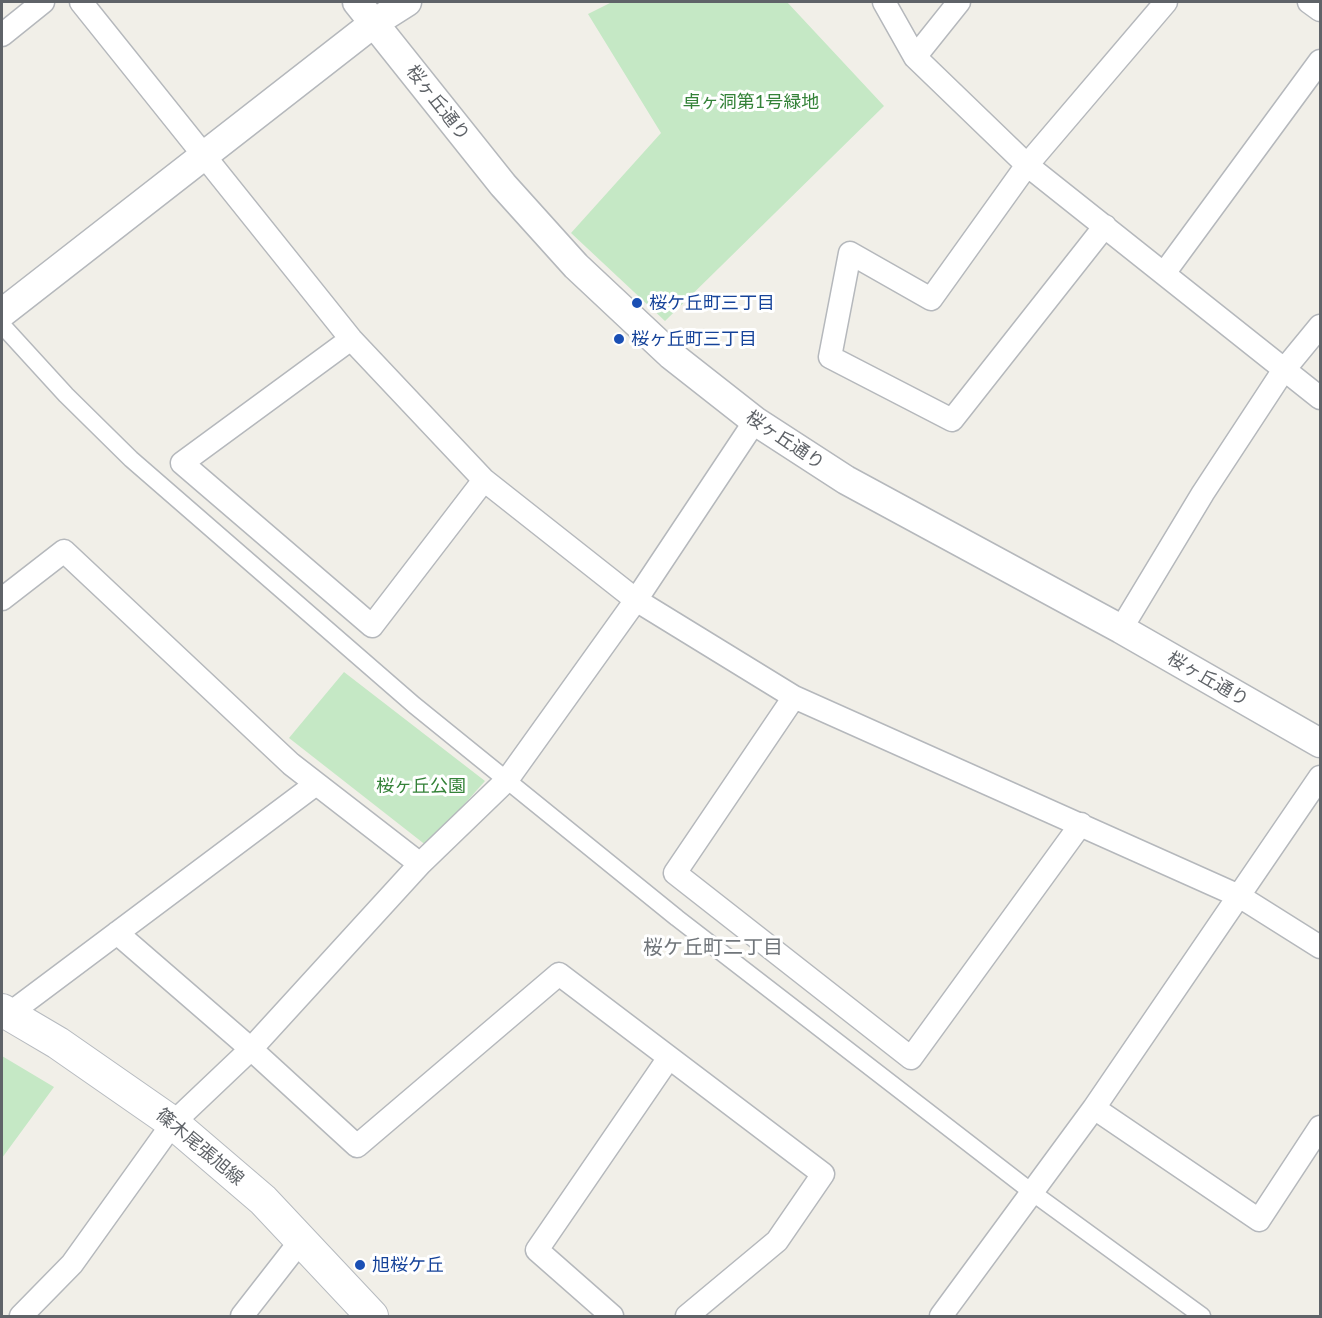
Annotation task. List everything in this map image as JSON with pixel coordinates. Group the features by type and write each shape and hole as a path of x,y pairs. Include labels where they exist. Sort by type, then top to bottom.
{"main road":[{"name":"篠木尾張旭線","path":"5,1012 58,1043 173,1123 263,1200 302,1239 372,1317"}],"street":[{"path":"2,35 43,2"},
{"path":"81,2 351,339 484,480 636,600 794,697 1239,896 1320,947"},
{"path":"2,313 204,156 366,12 406,2"},
{"path":"884,2 915,57 1027,165 1165,272 1283,371 1320,398"},
{"path":"915,57 959,2"},
{"path":"1105,226 952,420 830,357 850,253 931,299 1027,165 1167,2"},
{"path":"1309,2 1320,10"},
{"name":"桜ヶ丘通り","path":"366,12 502,185 576,266 671,356 755,421 846,480 1121,629 1320,743"},
{"path":"1165,272 1320,61"},
{"path":"2,325 66,395 131,459 363,661 658,903 1034,1193 1202,1317"},
{"path":"1121,629 1203,493 1283,371 1320,326"},
{"path":"351,339 182,463 372,626 484,480"},
{"path":"21,1317 72,1264 173,1123 251,1049 420,864 507,780 636,600 755,421"},
{"path":"2,599 64,551 291,764 420,864"},
{"path":"794,697 675,873 911,1058 1081,824"},
{"path":"941,1317 1094,1108 1320,777"},
{"path":"5,1012 117,933 316,784"},
{"path":"117,933 251,1049 357,1146 559,974 668,1059 823,1174 777,1241 687,1317"},
{"path":"612,1317 537,1250 668,1059"},
{"path":"1094,1108 1260,1220 1320,1127"},
{"path":"242,1317 302,1239"}],"green space":[{"name":"卓ヶ洞第1号緑地","path":"612,2 787,2 884,106 665,321 571,233 661,133 588,14"},
{"name":"桜ヶ丘公園","path":"344,672 485,781 427,846 289,738"},
{"path":"2,1056 54,1087 2,1158"}],"place":[{"name":"桜ケ丘町三丁目","path":"637,303"},
{"name":"桜ヶ丘町三丁目","path":"619,339"},
{"name":"旭桜ケ丘","path":"360,1265"}],"district":[{"name":"桜ケ丘町二丁目","path":"713,948"}]}
